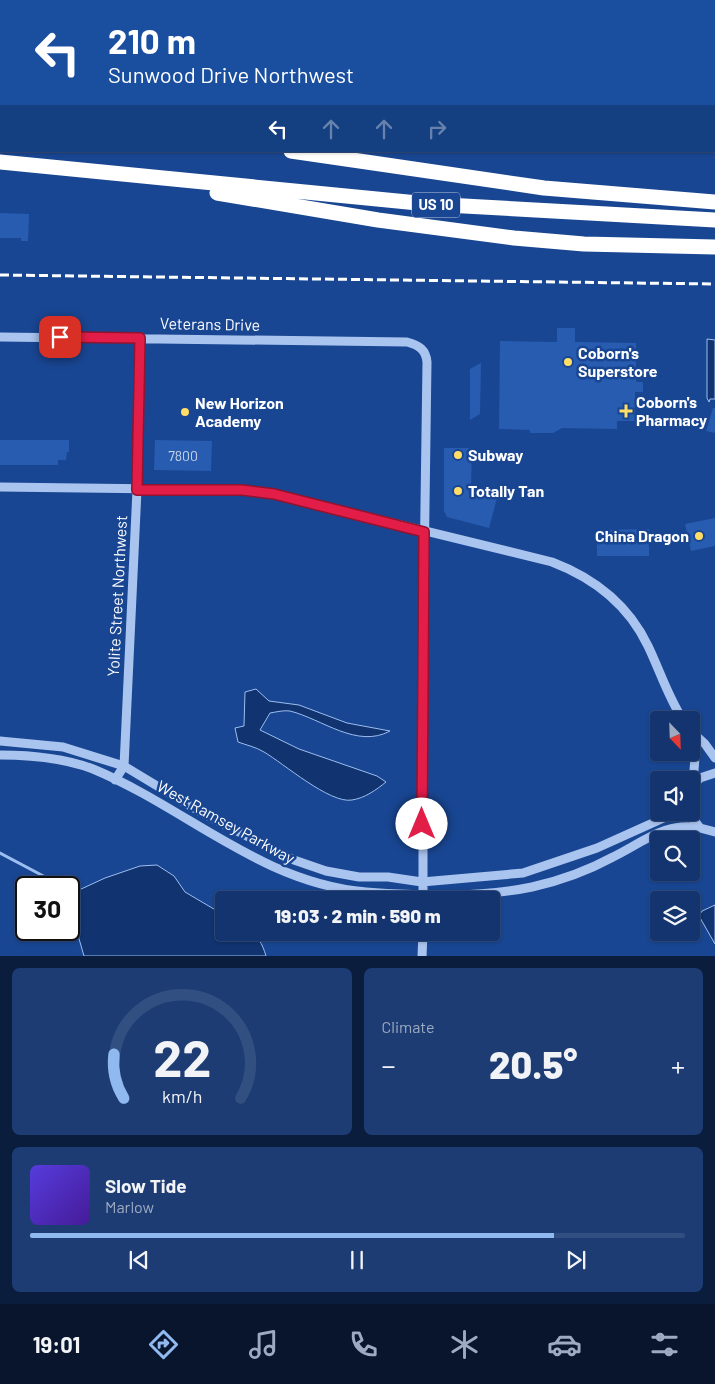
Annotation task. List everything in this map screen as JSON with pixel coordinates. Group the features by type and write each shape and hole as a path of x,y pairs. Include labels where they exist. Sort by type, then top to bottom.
{"highway":[{"name":"US 10","path":"298,152 475,178 612,194 715,202"},
{"name":"US 10","path":"0,162 447,206 715,220"},
{"path":"157,178 254,200 387,221 514,238 584,244 715,246"},
{"path":"475,178 715,193"}],"street":[{"name":"Veterans Drive","path":"0,337 407,342 419,346 424,352 426,362 424,532"},
{"name":"Yolite Street Northwest","path":"124,766 137,490 140,338"},
{"path":"0,488 242,490 274,494 552,562 580,574 612,596 636,625 679,711"},
{"path":"423,891 424,532"},
{"path":"700,739 715,753"},
{"name":"West Ramsey Parkway","path":"0,741 63,747 124,766 202,813 294,860 326,871 422,882 523,874 597,848 656,821"},
{"path":"706,744 715,758"},
{"name":"West Ramsey Parkway","path":"0,755 48,758 91,769 137,790 261,862 291,876 320,885 358,891"},
{"path":"115,780 124,766"},
{"path":"700,778 715,773"},
{"path":"695,821 700,828"},
{"name":"West Ramsey Parkway","path":"500,891 532,887 613,857 670,828 687,825 715,832"},
{"path":"422,956 423,941"}],"water":[{"path":"707,339 715,340 715,399 710,399 709,402 707,398"},
{"path":"256,689 269,701 299,705 347,723 390,731 378,736 352,735 290,711 270,713 260,730 299,749 377,776 386,782 374,791 361,797 343,800 307,782 261,750 238,742 235,728 244,726 245,692"},
{"path":"157,865 174,876 185,892 215,910 215,941 260,941 266,956 84,956 80,941 80,890 105,878 140,866"},
{"path":"715,905 715,944 700,918 702,911"}],"building":[{"path":"0,213 29,214 28,241 21,241 21,238 0,238"},
{"name":"Coborn's Superstore","path":"557,328 575,328 575,342 636,343 636,382 643,382 643,392 635,392 635,421 617,421 617,429 562,428 553,433 530,433 530,430 499,429 500,341 557,342"},
{"path":"481,363 480,414 470,420 470,369"},
{"path":"713,408 715,408 715,433 706,431"},
{"path":"0,440 69,440 69,452 67,452 66,460 58,460 58,465 0,465"},
{"path":"155,440 212,441 211,471 154,470"},
{"path":"444,448 472,448 471,485 475,492 497,498 489,528 447,517 444,511"},
{"path":"715,518 715,546 691,551 685,524"},
{"path":"649,529 649,556 597,556 597,530"}],"waterway":[{"path":"0,853 43,876"}],"railway":[{"path":"0,275 715,284"}],"place":[{"name":"Coborn's Superstore","path":"568,362"},
{"name":"Coborn's Pharmacy","path":"626,411"},
{"name":"New Horizon Academy","path":"185,412"},
{"name":"Subway","path":"458,455"},
{"name":"Totally Tan","path":"458,491"},
{"name":"China Dragon","path":"699,536"}],"route":[{"path":"60,337 140,338 137,490 242,490 274,494 424,532 422,824"}]}
